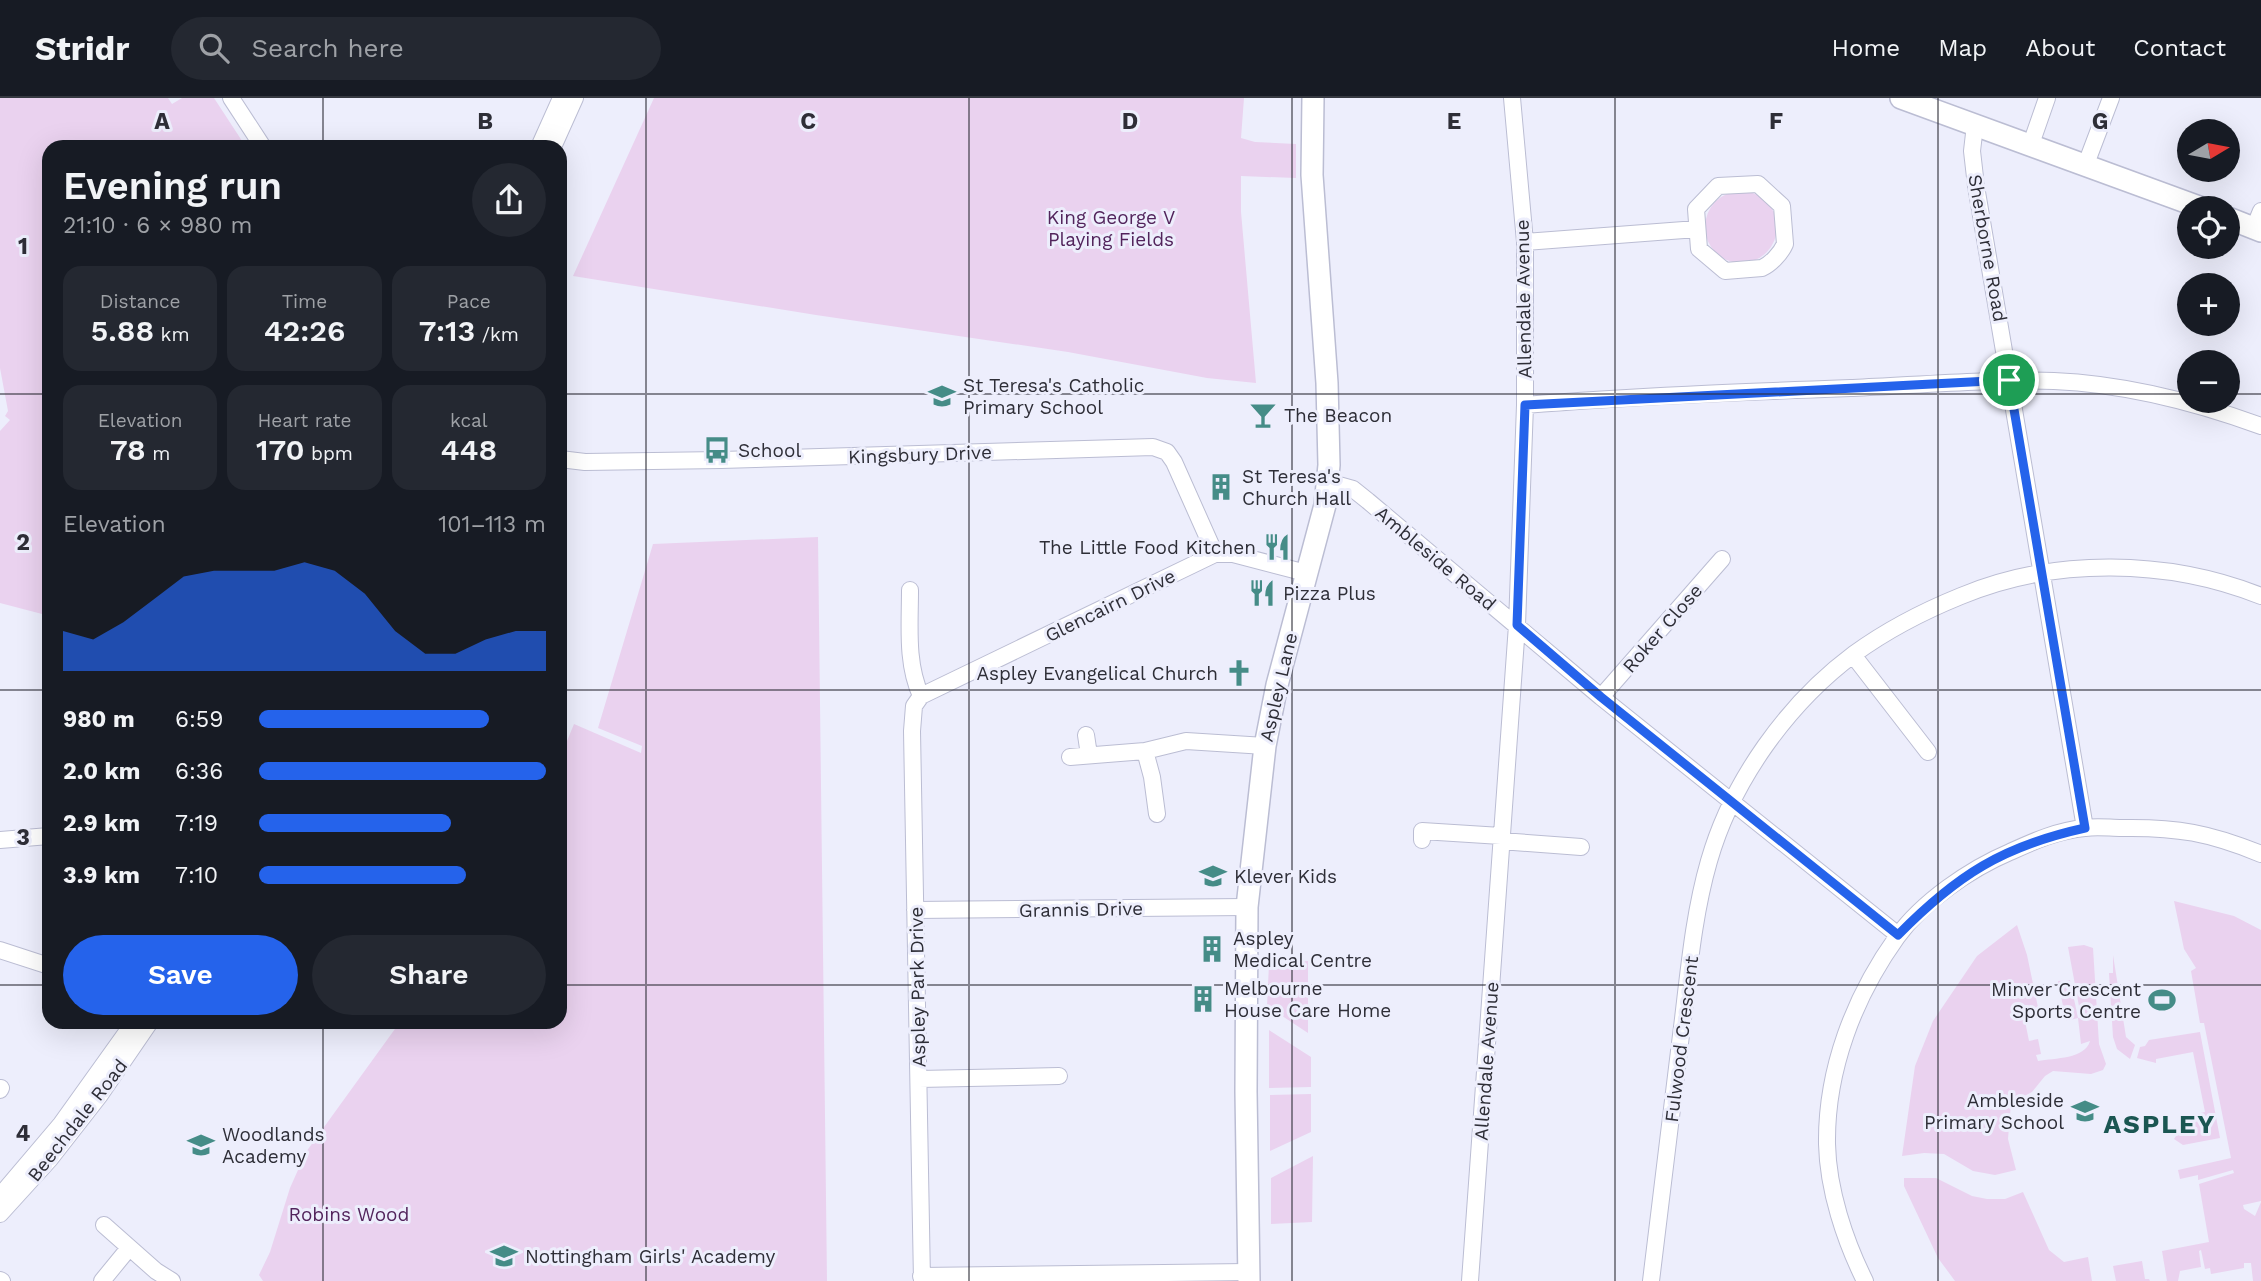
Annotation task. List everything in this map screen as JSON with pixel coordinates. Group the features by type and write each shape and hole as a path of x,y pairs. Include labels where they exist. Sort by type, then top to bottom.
{"main road":[{"name":"Aspley Lane","path":"1249,1276 1247,907 1265,746 1277,685 1325,505 1328,482 1327,383 1311,162 1312,98"},
{"path":"1901,98 2177,199"},
{"path":"2240,220 2259,223"}],"street":[{"path":"231,98 258,140"},
{"path":"542,140 561,98"},
{"path":"557,140 575,98"},
{"name":"Allendale Avenue","path":"1470,1281 1517,625 1525,405 1525,242 1512,98"},
{"path":"2031,144 2046,98"},
{"path":"2086,164 2111,98"},
{"name":"Sherborne Road","path":"1975,125 1972,150 1976,186 2085,828"},
{"path":"1758,184 1782,206 1784,244 1767,266 1726,271 1701,254 1697,229 1696,209 1713,188 1758,184"},
{"path":"1525,242 1697,229"},
{"path":"1525,405 2009,380 2057,381 2136,391 2199,405 2261,426"},
{"name":"Kingsbury Drive","path":"567,460 584,462 733,460 1153,447 1167,452 1174,462 1215,554"},
{"name":"Ambleside Road","path":"1328,482 1353,489 1601,697 1898,935"},
{"path":"1215,554 1233,554 1306,573"},
{"name":"Glencairn Drive","path":"921,696 1215,554"},
{"name":"Roker Close","path":"1601,697 1722,559"},
{"name":"Fulwood Crescent","path":"1651,1281 1693,937 1709,860 1733,802 1751,771 1792,713 1853,655 1887,632 1938,605 1999,582 2041,572 2124,568 2158,571 2215,582 2261,596"},
{"path":"910,590 910,664 921,696"},
{"path":"1853,655 1928,752"},
{"name":"Aspley Park Drive","path":"921,696 914,706 912,731 922,1278"},
{"path":"1086,735 1089,755"},
{"path":"1070,757 1145,751 1186,741 1265,746"},
{"path":"1145,751 1157,814"},
{"path":"1865,1281 1853,1256 1833,1186 1827,1145 1843,1039 1870,980 1898,935 1926,907 1967,874 1996,858 2049,836 2085,828 2154,827 2193,831 2261,854"},
{"path":"1422,840 1422,831 1581,847"},
{"path":"0,840 42,837"},
{"name":"Grannis Drive","path":"915,910 1247,907"},
{"path":"0,950 42,964"},
{"name":"Beechdale Road","path":"0,1196 61,1124 129,1029"},
{"name":"Beechdale Road","path":"0,1214 67,1138 145,1029"},
{"path":"919,1079 1059,1076"},
{"path":"104,1225 172,1281"},
{"path":"102,1281 129,1248"},
{"path":"922,1278 1249,1276"}],"green space":[{"path":"0,98 168,98 172,104 182,98 214,98 241,140 42,140 42,614 0,603 0,431 10,420 5,416 8,411 0,368"},
{"name":"King George V Playing Fields","path":"654,98 1244,98 1241,138 1255,142 1296,144 1296,178 1241,176 1241,212 1256,383 1207,378 1068,352 573,276"},
{"path":"1748,191 1767,201 1775,213 1775,241 1767,253 1755,261 1734,263 1715,253 1707,241 1705,220 1715,201 1727,193"},
{"name":"Robins Wood","path":"818,537 827,1281 263,1281 259,1275 306,1152 395,1029 567,1029 567,741 574,724 641,753 642,746 598,728 653,544"},
{"path":"2174,901 2234,916 2261,930 2261,1201 2243,1205 2244,1209 2255,1216 2261,1202 2261,1281 2253,1281 2251,1263 2244,1263 2244,1268 2211,1274 2210,1268 2205,1269 2201,1250 2201,1267 2180,1271 2178,1281 2167,1281 2162,1251 2209,1242 2199,1184 2234,1173 2233,1170 2198,1180 2198,1175 2180,1179 2178,1170 2231,1158 2204,1023 2200,1023 2191,971 2196,968 2184,949"},
{"path":"2017,925 2027,955 2040,1017 2025,1021 2029,1041 2038,1039 2041,1054 2036,1055 2038,1061 2076,1054 2087,1047 2090,1041 2081,1044 2078,1018 2081,1017 2068,947 2084,945 2093,948 2099,1044 2106,1064 2103,1070 2091,1074 2053,1071 2045,1076 2032,1092 2011,1103 2008,1139 2016,1170 1995,1175 1973,1171 1944,1154 1902,1156 1915,1066 1933,1021 1977,956"},
{"path":"2113,955 2126,1037 2135,1045 2130,1059 2117,1049 2113,1037 2109,973 2113,973"},
{"path":"1308,961 1308,1033 1267,1006 1269,964"},
{"path":"2070,980 2078,1018 2066,1021 2058,981"},
{"path":"1269,1030 1311,1057 1311,1087 1269,1088"},
{"path":"2200,1032 2220,1138 2183,1145 2174,1139 2180,1130 2178,1118 2205,1112 2193,1052 2156,1059 2156,1063 2137,1058 2140,1047 2145,1046 2149,1040"},
{"path":"1311,1094 1311,1132 1270,1151 1270,1095"},
{"path":"1313,1156 1312,1222 1271,1224 1271,1178"},
{"path":"1904,1178 1936,1178 1972,1196 1987,1199 2005,1199 2023,1192 2049,1250 2064,1262 2088,1257 2092,1281 1955,1281 1938,1258 1904,1186"},
{"path":"2142,1261 2145,1279 2150,1281 2116,1281 2113,1266"}],"place":[{"name":"St Teresa's Catholic Primary School","path":"942,396"},
{"name":"The Beacon","path":"1263,415"},
{"name":"School","path":"717,450"},
{"name":"St Teresa's Church Hall","path":"1221,487"},
{"name":"The Little Food Kitchen","path":"1277,547"},
{"name":"Pizza Plus","path":"1262,593"},
{"name":"Aspley Evangelical Church","path":"1239,673"},
{"name":"Klever Kids","path":"1213,876"},
{"name":"Aspley Medical Centre","path":"1212,949"},
{"name":"Melbourne House Care Home","path":"1203,999"},
{"name":"Minver Crescent Sports Centre","path":"2162,1000"},
{"name":"Ambleside Primary School","path":"2085,1111"},
{"name":"Woodlands Academy","path":"201,1145"},
{"name":"Nottingham Girls' Academy","path":"504,1256"}],"district":[{"name":"ASPLEY","path":"2160,1124"}],"route":[{"path":"2009,380 2085,828 2049,836 2023,846 1967,874 1926,907 1898,935 1601,697 1517,625 1525,405 2009,380"}]}
